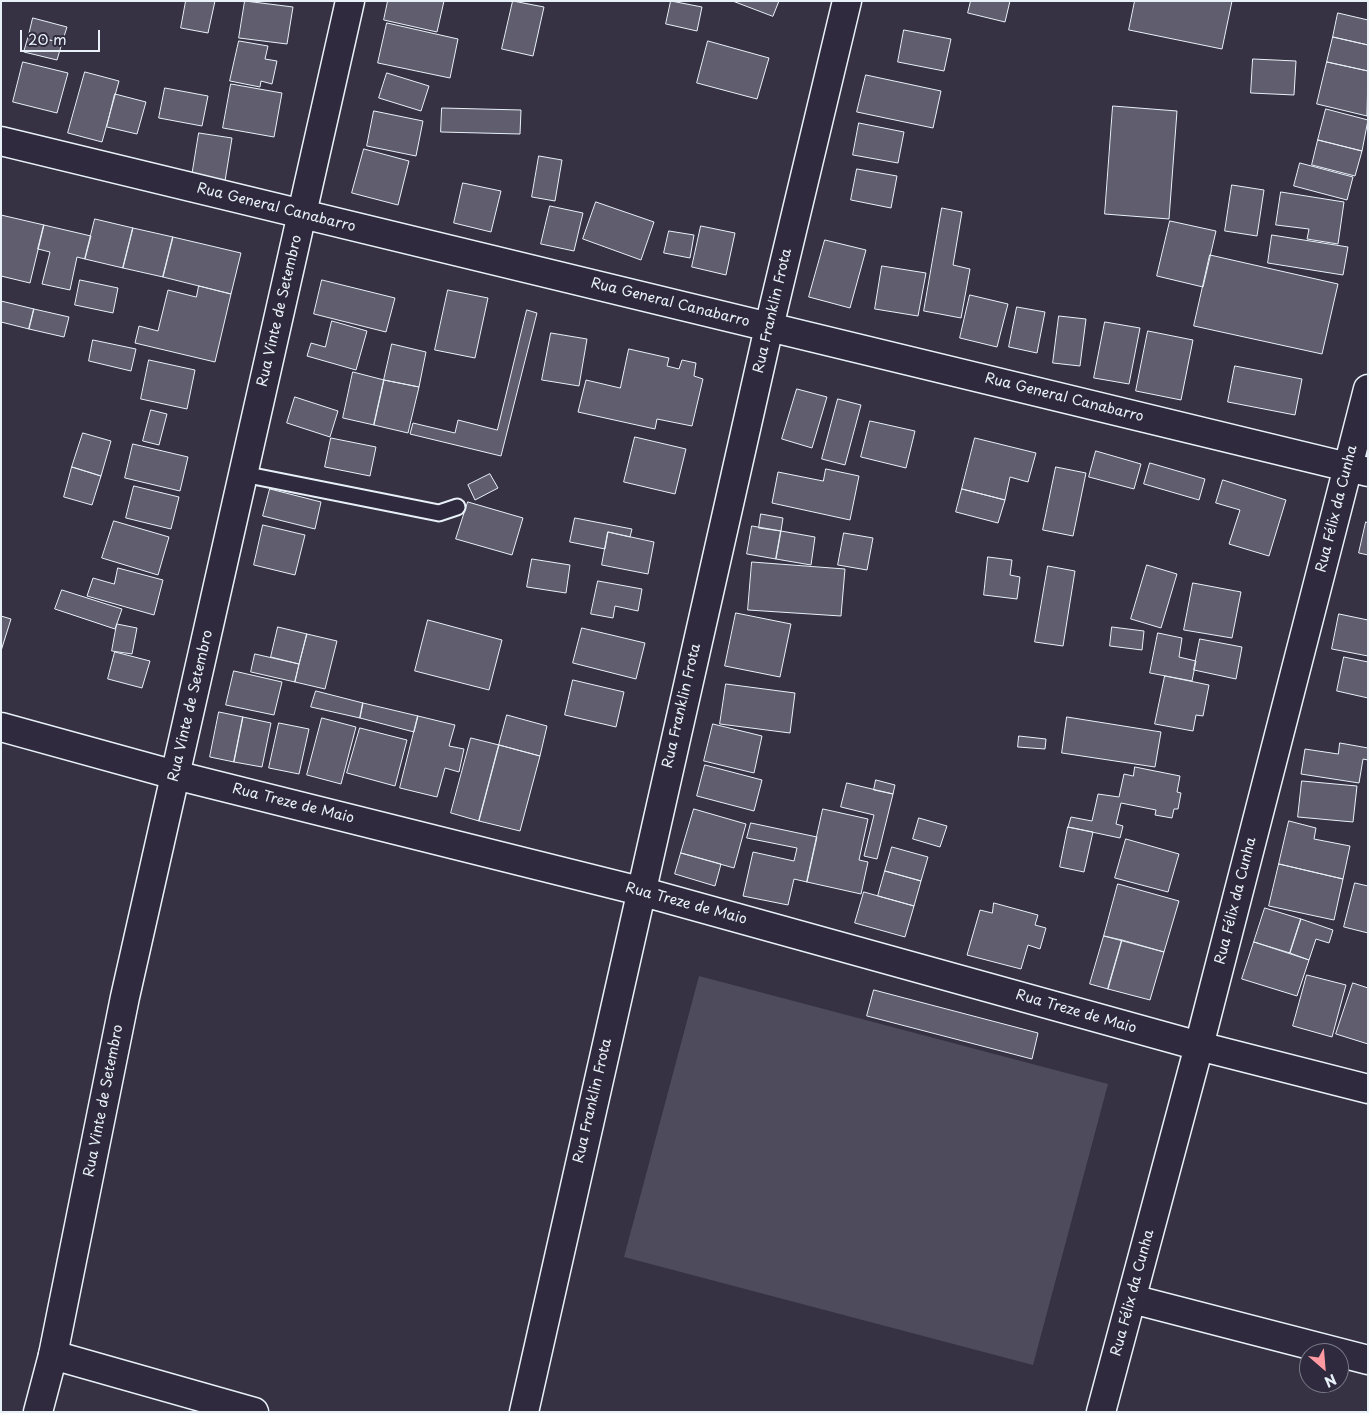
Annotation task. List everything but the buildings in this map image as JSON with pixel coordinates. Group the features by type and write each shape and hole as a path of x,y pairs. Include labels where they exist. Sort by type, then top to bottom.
{"street":[{"name":"Rua Vinte de Setembro","path":"38,1412 53,1355 125,997 350,1"},
{"name":"Rua Franklin Frota","path":"524,1412 640,891 769,327 847,1"},
{"name":"Rua General Canabarro","path":"1,141 1358,470"},
{"name":"Rua Félix da Cunha","path":"1101,1412 1199,1046 1358,470 1368,389"},
{"name":"Rua Treze de Maio","path":"1,728 175,775 640,891 1199,1046 1368,1089"},
{"path":"1132,1299 1368,1360"},
{"path":"53,1355 254,1412"}],"lane":[{"path":"243,474 439,513 458,507"}],"shaded area":[{"path":"699,976 1108,1084 1033,1365 624,1257"}]}
